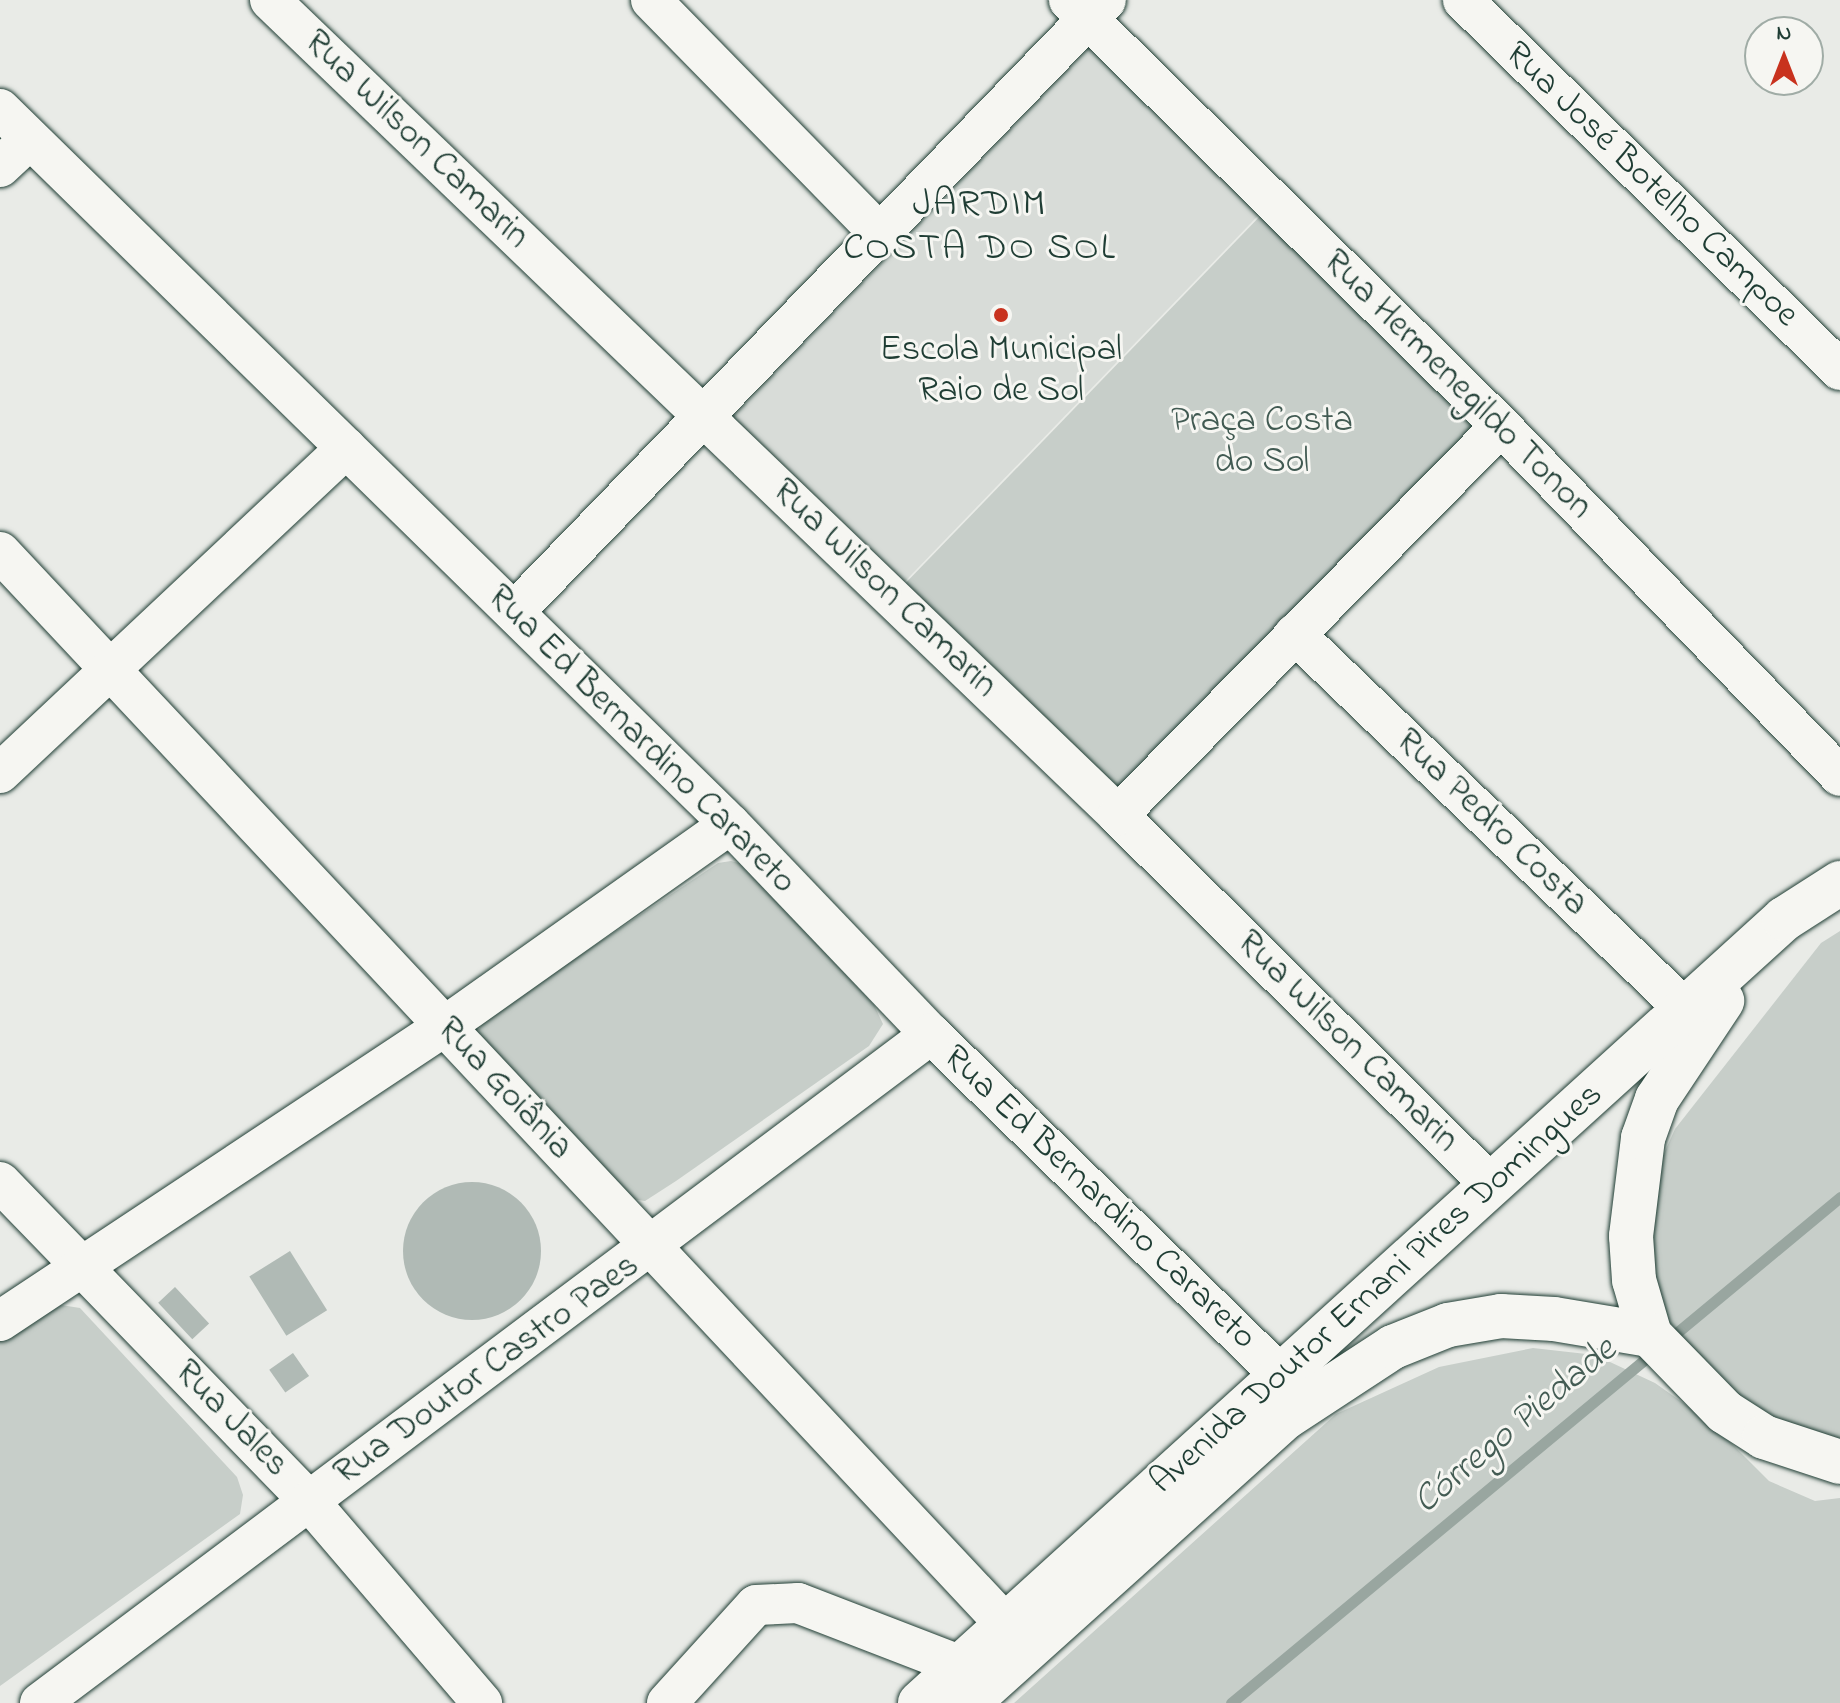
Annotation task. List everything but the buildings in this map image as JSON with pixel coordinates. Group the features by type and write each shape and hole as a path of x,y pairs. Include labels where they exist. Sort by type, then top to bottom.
{"main road":[{"name":"Avenida Doutor Ernani Pires Domingues","path":"964,1685 1007,1626 1279,1374 1687,1011 1784,919 1840,883"},
{"path":"1784,919 1705,1025 1657,1099 1643,1138 1631,1236 1634,1280 1654,1339 1725,1412 1764,1437 1840,1462"},
{"name":"Avenida Doutor Ernani Pires Domingues","path":"920,1703 964,1685 1286,1417 1393,1347 1448,1325 1501,1316 1554,1319 1654,1339"}],"street":[{"name":"Rua Wilson Camarin","path":"270,0 1118,815 1490,1184"},
{"path":"651,0 880,234"},
{"name":"Rua José Botelho Campoe","path":"1463,0 1840,370"},
{"path":"514,612 880,234 1088,6"},
{"name":"Rua Hermenegildo Tonon","path":"1088,6 1840,776"},
{"name":"Rua Ed Bernardino Carareto","path":"0,109 730,824 931,1034 1279,1374"},
{"path":"0,167 30,139"},
{"path":"1118,815 1501,426"},
{"path":"0,773 346,448"},
{"name":"Rua Goiânia","path":"0,552 1007,1626"},
{"name":"Rua Pedro Costa","path":"1295,634 1687,1011"},
{"path":"0,1321 445,1026 730,824"},
{"name":"Rua Doutor Castro Paes","path":"40,1703 654,1247 931,1034"},
{"name":"Rua Jales","path":"0,1182 84,1264 309,1501 482,1703"},
{"path":"667,1703 756,1605 798,1603 964,1685"}],"shaded area":[{"name":"Escola Municipal Raio de Sol","path":"1094,43 1265,208 901,586 729,421"}],"green space":[{"name":"Praça Costa do Sol","path":"1266,210 1490,426 1124,804 901,588"},
{"path":"731,861 743,864 874,1005 883,1024 869,1046 676,1181 645,1201 625,1198 477,1035 483,1020 718,863"},
{"path":"1840,931 1840,1450 1774,1428 1687,1348 1646,1286 1653,1178 1675,1129 1821,943"},
{"path":"61,1305 80,1308 237,1477 243,1495 240,1514 0,1686 0,1341"},
{"path":"1533,1348 1595,1355 1655,1383 1710,1422 1769,1481 1815,1501 1840,1498 1840,1703 1014,1703 1336,1414 1439,1367"}],"waterway":[{"name":"Córrego Piedade","path":"1668,1340 1840,1197"},
{"name":"Córrego Piedade","path":"1231,1703 1655,1351"}],"place":[{"name":"Escola Municipal Raio de Sol","path":"1001,315"}],"district":[{"name":"JARDIM COSTA DO SOL","path":"980,228"}]}
